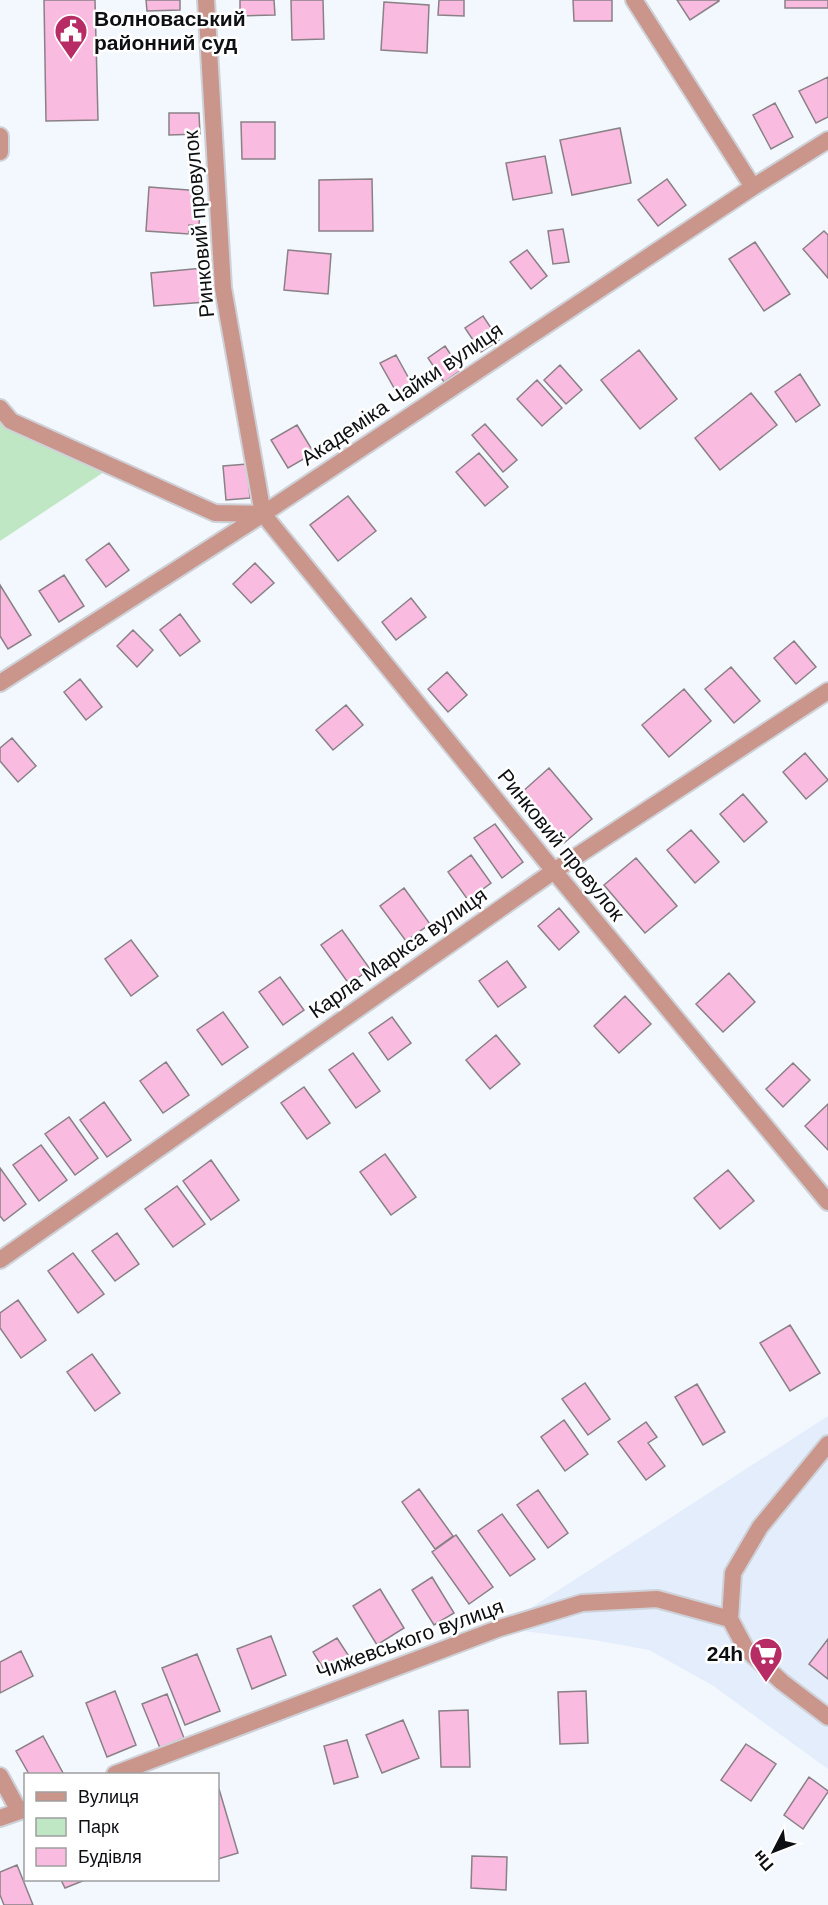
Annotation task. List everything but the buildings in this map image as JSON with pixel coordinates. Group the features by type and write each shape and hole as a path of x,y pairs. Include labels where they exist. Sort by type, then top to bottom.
{"street":[{"name":"Ринковий провулок","path":"206,0 223,288 262,514 554,872 828,1202"},
{"path":"634,0 753,186"},
{"path":"0,136 0,152"},
{"name":"Академіка Чайки вулиця","path":"0,683 262,514 753,186 828,140"},
{"path":"0,408 12,421 215,513 262,514"},
{"name":"Карла Маркса вулиця","path":"0,1260 554,872 828,691"},
{"path":"828,1444 760,1527 733,1573 730,1619 746,1650 828,1718"},
{"name":"Чижевського вулиця","path":"118,1773 500,1628 582,1603 657,1599 730,1619"},
{"path":"0,1776 22,1810 0,1818"}],"shaded area":[{"path":"828,1416 828,1769 712,1685 649,1650 594,1640 500,1628"}],"green space":[{"path":"0,408 113,466 0,541"}],"place":[{"name":"Волноваський районний суд","path":"71,60"},
{"name":"24h","path":"766,1683"}]}
